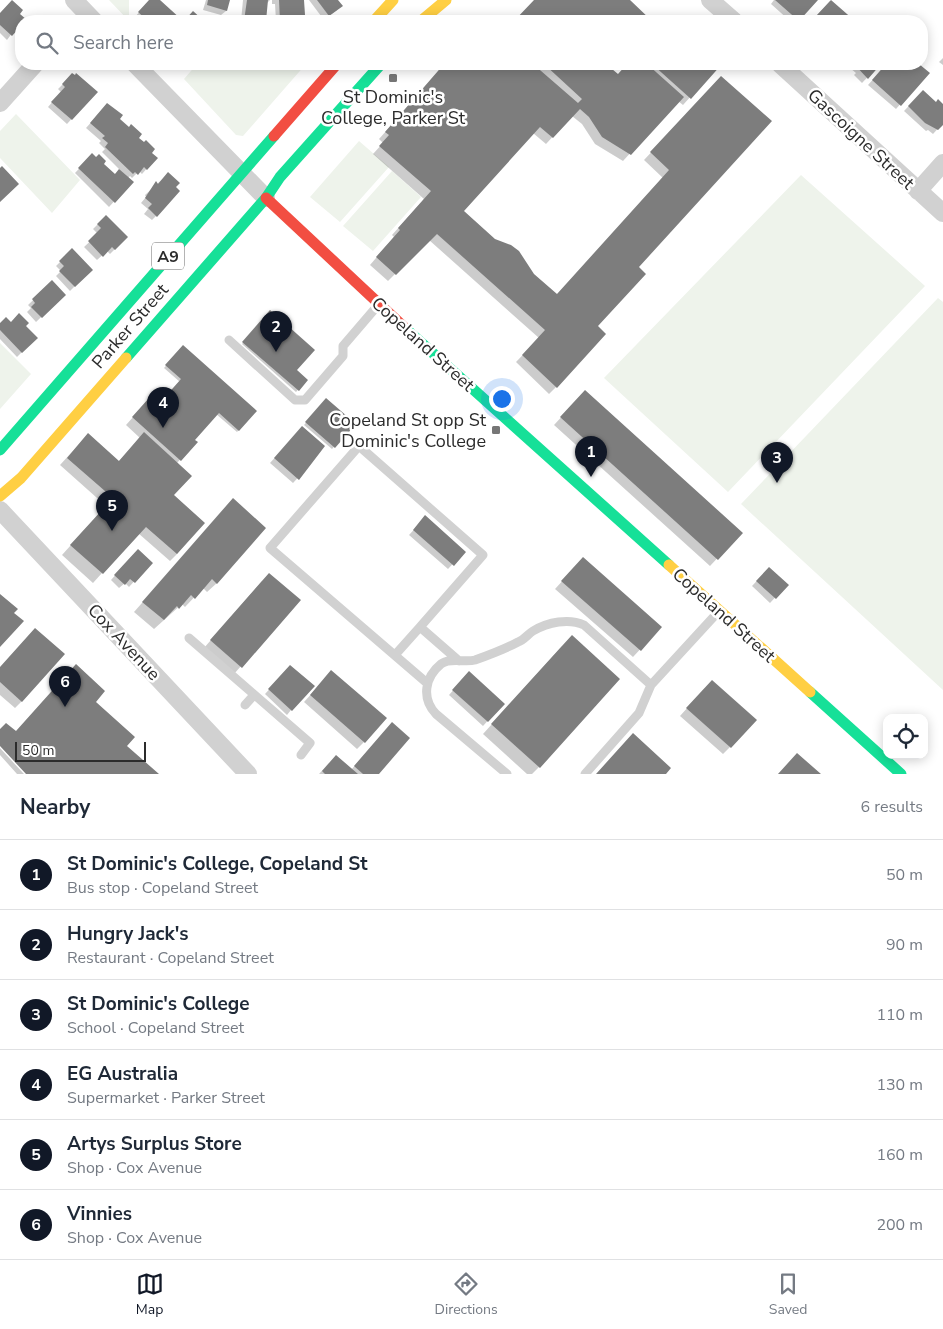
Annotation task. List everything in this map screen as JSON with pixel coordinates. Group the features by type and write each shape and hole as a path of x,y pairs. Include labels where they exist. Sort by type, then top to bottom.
{"main road":[{"path":"379,15 393,0"},
{"path":"428,15 446,0"},
{"name":"Parker Street","path":"0,450 332,70"},
{"name":"Parker Street","path":"0,496 21,478 266,198 280,177 377,70"},
{"name":"Copeland Street","path":"266,198 379,304 900,774"}],"street":[{"path":"710,0 730,11"},
{"path":"0,103 30,70"},
{"name":"Copeland Street","path":"141,70 266,198"},
{"name":"Gascoigne Street","path":"787,70 943,213"},
{"path":"918,191 943,163"},
{"name":"Cox Avenue","path":"0,510 248,774"}],"lane":[{"path":"229,340 295,400 300,401 304,400 343,356 343,346 379,304"},
{"path":"395,655 483,555 359,446 270,548 427,683"},
{"path":"585,774 639,713 651,685 719,611"},
{"path":"507,774 432,710 427,700 427,683 441,664 446,661 473,660 520,642 540,628 572,620 584,625 651,685"},
{"path":"420,627 458,661"},
{"path":"189,638 310,743 301,755"},
{"path":"245,705 254,695"}],"shaded area":[{"path":"109,0 129,0 129,15 123,15"},
{"path":"192,70 301,70 243,136 236,135 184,79"},
{"path":"16,114 80,180 52,213 0,158 0,131"},
{"path":"359,141 389,167 340,222 310,197"},
{"path":"392,171 421,197 373,251 343,226"},
{"path":"801,175 925,286 728,492 604,378"},
{"path":"938,298 943,302 943,690 741,504"},
{"path":"0,343 31,374 0,409"}],"building":[{"path":"12,0 23,10 21,15 15,15 15,33 12,36 0,25 0,13"},
{"path":"149,0 160,0 176,15 141,15 138,12"},
{"path":"208,0 230,0 227,11 207,5"},
{"path":"247,0 268,0 267,15 245,15"},
{"path":"279,0 304,0 305,15 280,15"},
{"path":"317,0 338,0 343,6 328,15"},
{"path":"534,0 630,0 646,15 520,15"},
{"path":"775,0 818,0 804,15 792,15"},
{"path":"831,0 848,15 817,15"},
{"path":"193,11 197,15 189,15"},
{"path":"439,70 540,70 578,103 582,99 551,70 613,70 618,74 622,70 654,70 684,97 631,155 602,137 589,117 580,109 553,138 540,127 464,211 495,239 511,245 519,251 534,274 557,294 669,170 650,152 721,76 772,121 639,267 646,274 598,326 606,334 557,388 522,355 545,330 437,234 396,275 376,257 400,230 398,228 431,191 379,146 389,135 385,132"},
{"path":"659,70 717,70 691,99"},
{"path":"860,70 876,70 868,79"},
{"path":"881,70 926,70 930,73 901,106 872,80"},
{"path":"72,73 75,75 76,73 98,92 72,120 51,102 65,87 62,84"},
{"path":"923,90 936,102 938,99 943,104 943,125 938,130 925,123 908,106"},
{"path":"107,103 123,115 120,119 129,127 131,124 142,134 139,138 144,142 146,140 155,149 152,153 158,158 147,170 144,167 138,175 135,172 133,174 105,147 108,143 102,138 105,136 90,123"},
{"path":"92,153 96,157 99,154 106,161 104,164 115,174 119,169 134,182 115,203 78,168"},
{"path":"2,166 19,184 0,202 0,168"},
{"path":"168,172 180,183 176,187 180,191 157,217 148,208 152,204 145,198 156,181 158,184"},
{"path":"106,215 128,237 115,250 112,247 103,257 88,241 101,228 97,224"},
{"path":"72,248 93,270 75,287 59,271 64,266 59,261"},
{"path":"52,280 66,295 42,318 31,307 35,303 32,299"},
{"path":"270,310 315,350 297,370 308,380 299,391 242,342"},
{"path":"19,313 29,323 26,326 38,338 22,353 0,330 0,323 6,317 11,322"},
{"path":"183,345 257,411 239,431 219,413 195,440 198,442 181,461 132,417 149,398 157,406 181,379 165,365"},
{"path":"585,390 743,533 718,560 560,417"},
{"path":"326,398 356,424 335,448 305,422"},
{"path":"302,426 325,446 299,480 274,458"},
{"path":"144,432 192,476 174,495 205,523 177,554 146,527 103,574 70,545 113,498 67,458 88,433 119,461"},
{"path":"233,498 266,528 217,584 212,579 195,599 191,595 179,609 177,606 164,620 142,602"},
{"path":"425,515 466,552 454,566 413,530"},
{"path":"138,549 153,563 135,583 130,579 125,585 114,575"},
{"path":"583,557 662,627 641,651 561,581"},
{"path":"769,567 789,585 776,599 756,581"},
{"path":"269,573 301,600 242,668 210,640"},
{"path":"0,594 18,609 14,613 24,621 0,647"},
{"path":"35,628 65,654 22,702 0,682 0,667"},
{"path":"572,635 620,679 540,768 491,724"},
{"path":"76,664 105,691 96,702 135,737 127,746 159,774 26,774 0,746 0,729 6,723 16,731"},
{"path":"290,665 315,686 292,711 268,689"},
{"path":"331,670 387,718 365,743 310,695"},
{"path":"469,671 505,704 488,722 452,690"},
{"path":"712,680 757,720 731,748 686,708"},
{"path":"392,722 410,738 379,774 363,774 354,766"},
{"path":"633,733 671,768 666,774 596,774"},
{"path":"797,753 821,774 778,774"},
{"path":"336,755 358,774 325,774 322,771"}],"traffic: fast":[{"path":"126,358 266,198 280,177 376,70"},
{"path":"0,450 274,136"},
{"path":"406,329 669,565"},
{"path":"810,692 901,774"}],"traffic: slow":[{"path":"379,15 393,0"},
{"path":"428,15 446,0"},
{"path":"0,496 21,478 126,358"},
{"path":"669,565 810,692"}],"traffic: jam":[{"path":"274,136 332,70"},
{"path":"266,198 406,329"}],"place":[{"name":"St Dominic's College, Parker St","path":"393,78"},
{"name":"Hungry Jack's","path":"276,352"},
{"name":"EG Australia","path":"163,428"},
{"name":"Copeland St opp St Dominic's College","path":"496,430"},
{"name":"St Dominic's College, Copeland St","path":"591,477"},
{"name":"St Dominic's College","path":"777,483"},
{"name":"Artys Surplus Store","path":"112,531"},
{"name":"Vinnies","path":"65,707"}]}
